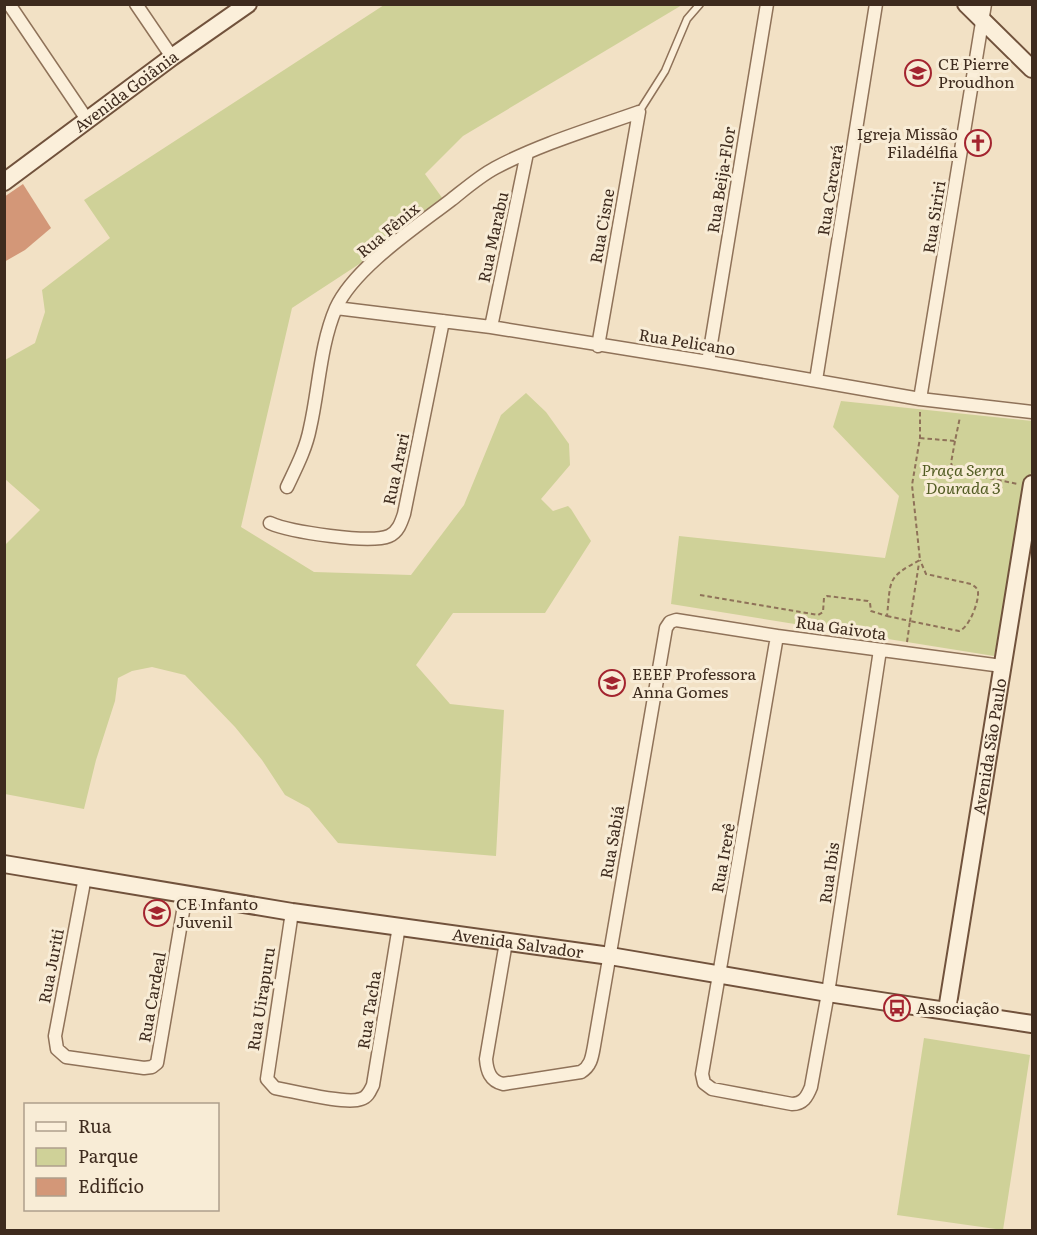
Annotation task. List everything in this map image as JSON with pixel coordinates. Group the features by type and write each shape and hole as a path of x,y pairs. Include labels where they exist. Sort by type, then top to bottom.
{"street":[{"path":"9,4 88,121"},
{"path":"136,4 172,57"},
{"name":"Avenida Goiânia","path":"4,182 172,57 248,4"},
{"name":"Rua Beija-Flor","path":"708,362 767,4"},
{"name":"Rua Carcará","path":"816,380 876,4"},
{"path":"966,4 984,13 1032,69"},
{"name":"Rua Siriri","path":"920,399 984,13"},
{"name":"Rua Fênix","path":"286,487 310,430 325,346 336,308 360,276 404,236 493,169 527,153 639,112"},
{"name":"Rua Cisne","path":"598,346 639,112"},
{"name":"Rua Marabu","path":"491,327 527,153"},
{"name":"Rua Pelicano","path":"336,308 491,327 920,399 1032,412"},
{"name":"Rua Arari","path":"270,524 307,533 381,539 396,531 404,514 443,321"},
{"name":"Avenida São Paulo","path":"947,1010 1002,666 1029,516 1032,485"},
{"name":"Rua Gaivota","path":"676,620 1002,666"},
{"name":"Rua Sabiá","path":"506,942 486,1059 489,1075 498,1083 503,1084 581,1072 589,1066 591,1060 666,628 670,622 676,620"},
{"name":"Rua Irerê","path":"777,636 702,1077 705,1085 712,1089 792,1104 805,1099"},
{"name":"Rua Ibis","path":"805,1099 811,1087 828,993 880,650"},
{"name":"Avenida Salvador","path":"4,864 292,912 610,956 828,993 1032,1024"},
{"name":"Rua Juriti","path":"85,877 55,1036 57,1049 66,1057 144,1068 152,1067"},
{"name":"Rua Cardeal","path":"152,1067 158,1060 186,894"},
{"name":"Rua Uirapuru","path":"292,912 268,1082 275,1088 346,1100 365,1098"},
{"name":"Rua Tacha","path":"365,1098 373,1085 399,926"}],"lane":[{"path":"639,112 665,71 687,19 700,4"}],"path":[{"path":"905,653 920,560 912,485 920,438 920,399"},
{"path":"962,405 951,463 954,471 1032,485"},
{"path":"920,438 955,441"},
{"path":"887,616 893,577 920,560"},
{"path":"700,595 818,615 823,612 824,598 827,596 868,601 871,611 887,616 963,630 970,621 978,593 976,588 971,584 926,574 920,560"}],"green space":[{"path":"384,5 682,5 463,136 425,174 448,206 292,308 241,527 314,572 411,575 464,505 501,415 526,393 546,412 569,444 570,465 541,499 553,511 568,506 591,541 545,613 453,613 416,665 450,704 504,710 496,856 338,843 309,808 285,795 262,760 235,727 185,675 152,667 132,671 118,678 115,701 96,760 84,809 5,794 4,546 40,510 5,479 5,360 35,343 45,312 42,290 110,238 84,200"},
{"name":"Praça Serra Dourada 3","path":"841,401 1032,421 1032,467 994,656 671,604 679,536 885,558 899,496 833,427"},
{"path":"924,1038 1030,1055 1003,1230 897,1215"}],"building":[{"path":"23,184 51,228 25,250 4,262 4,197"}],"place":[{"name":"CE Pierre Proudhon","path":"918,73"},
{"name":"Igreja Missão Filadélfia","path":"978,143"},
{"name":"EEEF Professora Anna Gomes","path":"612,683"},
{"name":"CE Infanto Juvenil","path":"157,913"},
{"name":"Associação","path":"897,1008"}]}
